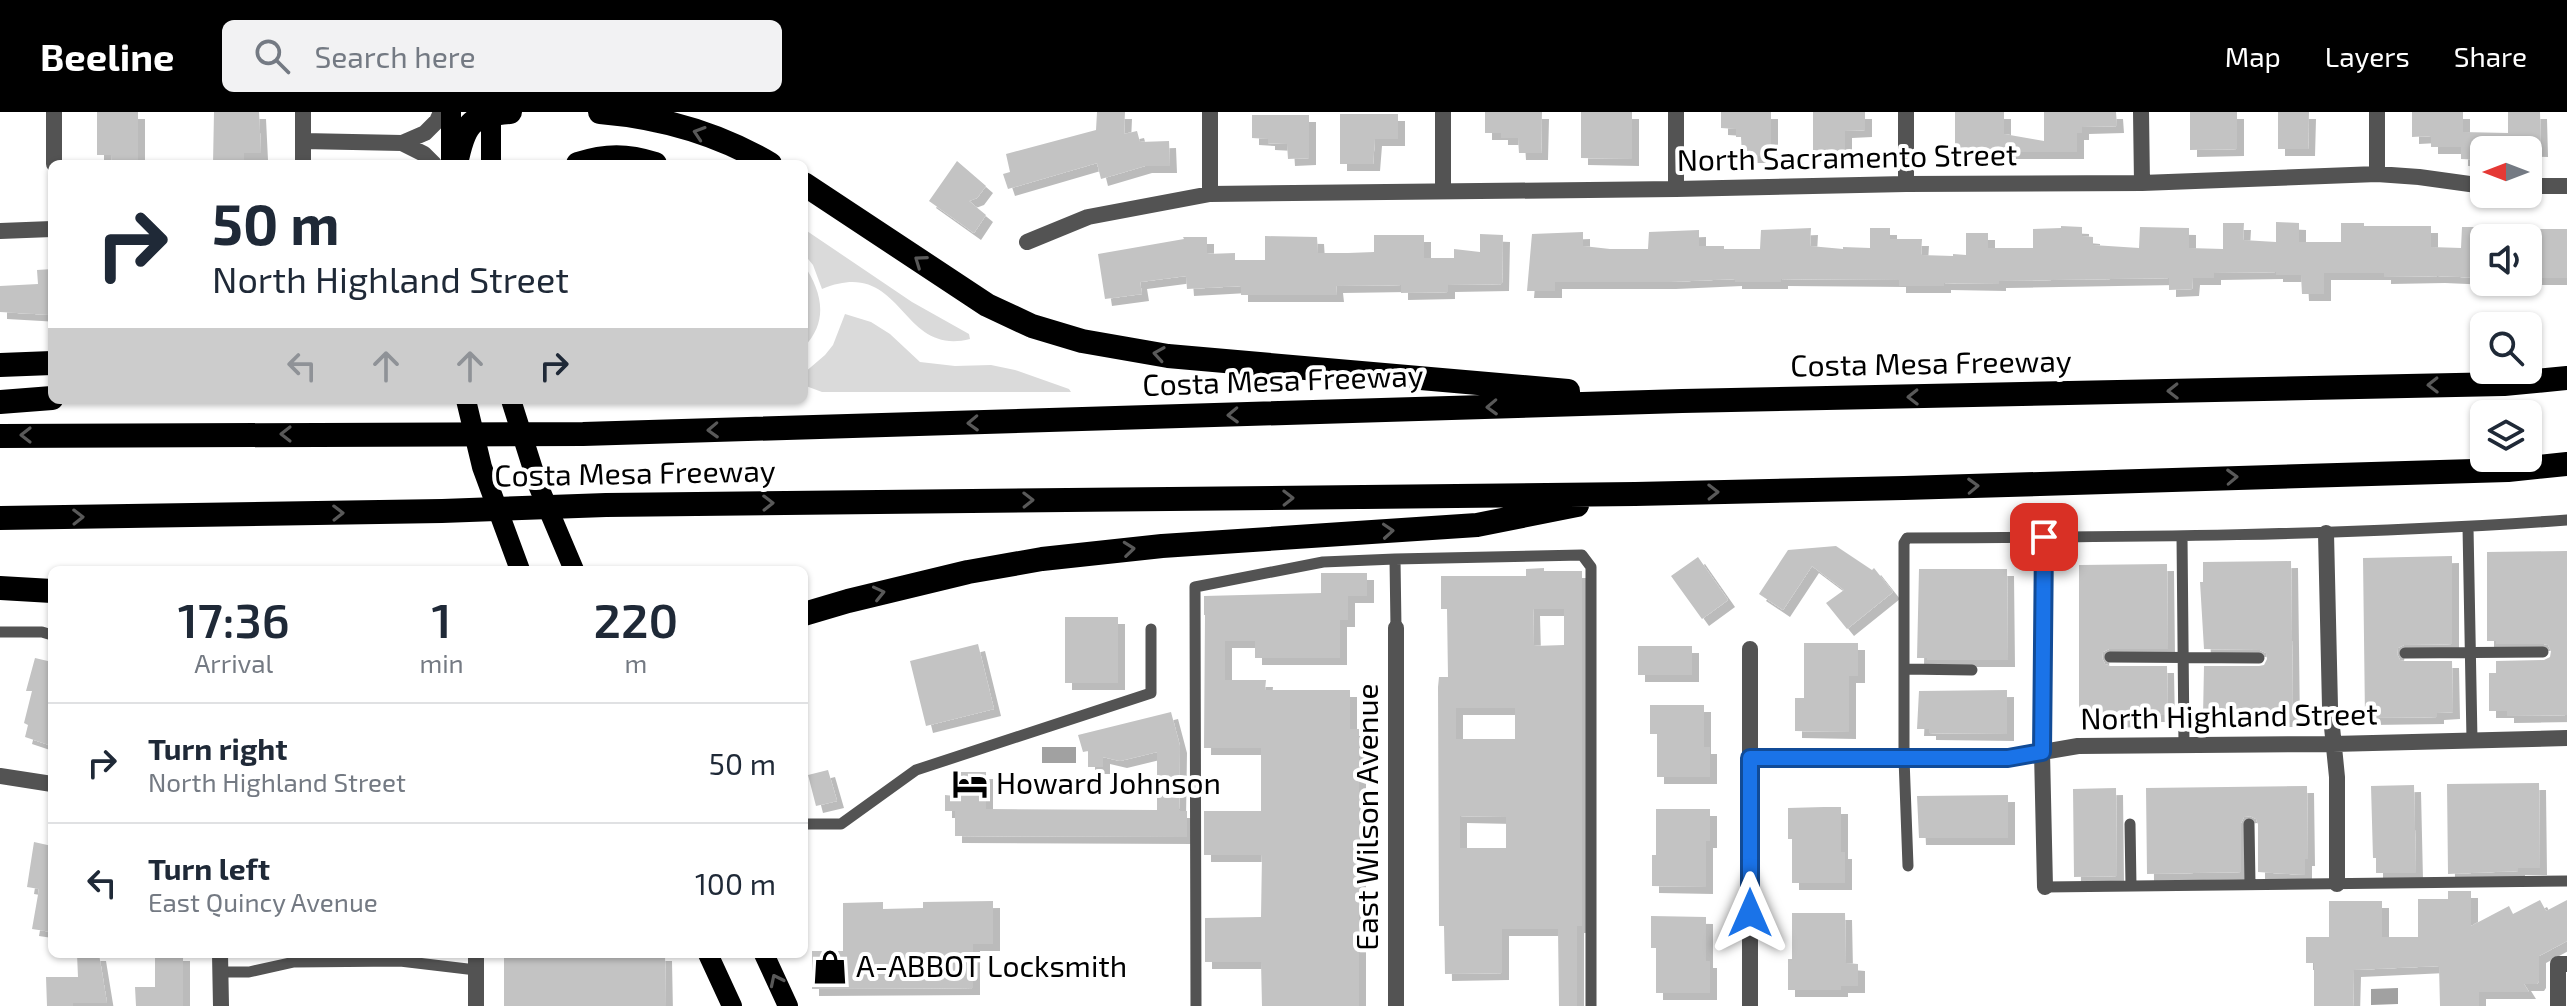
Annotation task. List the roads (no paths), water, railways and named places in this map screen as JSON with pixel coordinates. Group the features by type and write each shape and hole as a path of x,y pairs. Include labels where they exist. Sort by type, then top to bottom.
{"highway":[{"path":"455,160 465,129 473,120 497,112"},
{"path":"600,112 681,127 718,139 762,160"},
{"path":"591,160 619,155 639,160"},
{"path":"808,187 987,305 1032,326 1082,341 1168,356 1682,401"},
{"path":"0,365 48,363"},
{"name":"Costa Mesa Freeway","path":"0,436 583,434 1682,401 2504,384 2567,378"},
{"path":"0,402 48,398"},
{"name":"Costa Mesa Freeway","path":"0,518 442,511 606,505 1635,494 2508,470 2567,464"},
{"path":"808,613 968,572 1042,559 1162,546 1477,525 1635,494"},
{"path":"0,588 48,591"}],"main road":[{"path":"451,112 454,160"},
{"path":"491,160 497,112"},
{"path":"467,404 482,467 519,566"},
{"path":"512,404 538,485 572,566"},
{"path":"710,958 732,1006"},
{"path":"766,958 788,1006"}],"street":[{"path":"54,112 54,160"},
{"path":"303,112 303,160"},
{"path":"303,141 402,143 425,133 441,112"},
{"path":"1210,112 1210,194"},
{"path":"1443,112 1443,191"},
{"path":"1676,112 1676,189"},
{"path":"1906,112 1906,184"},
{"path":"2141,112 2142,183"},
{"path":"2377,112 2377,174"},
{"path":"402,143 430,160"},
{"name":"North Sacramento Street","path":"1027,242 1088,217 1210,194 2142,183 2377,174 2470,184"},
{"path":"2542,186 2567,186"},
{"path":"0,231 48,229"},
{"path":"2326,533 2330,707 2337,777 2337,884"},
{"path":"2044,537 2042,752 2045,887"},
{"name":"East Wilson Avenue","path":"1396,628 1396,1006"},
{"path":"1750,649 1750,1006"},
{"name":"North Highland Street","path":"1750,758 2008,758 2078,746 2567,738"},
{"path":"0,776 48,783"},
{"path":"220,958 221,1006"},
{"path":"476,962 476,1006"},
{"path":"2558,1006 2558,964 2567,964"}],"lane":[{"path":"1908,866 1904,758 1904,543 1907,538 2326,533 2567,520"},
{"path":"2468,527 2472,740"},
{"path":"2182,536 2184,746"},
{"path":"1196,1006 1195,587 1323,562 1582,555 1591,567 1591,1006"},
{"path":"1395,559 1396,628"},
{"path":"808,824 841,824 916,770 1151,693 1151,629"},
{"path":"0,632 48,634"},
{"path":"2405,653 2543,652"},
{"path":"2110,657 2259,658"},
{"path":"1905,669 1972,670"},
{"path":"2130,824 2131,886"},
{"path":"2249,824 2250,884"},
{"path":"2045,887 2567,881"},
{"path":"221,972 249,972 294,962 476,962"}],"place":[{"name":"Howard Johnson","path":"970,784"},
{"name":"A-ABBOT Locksmith","path":"830,967"}]}
